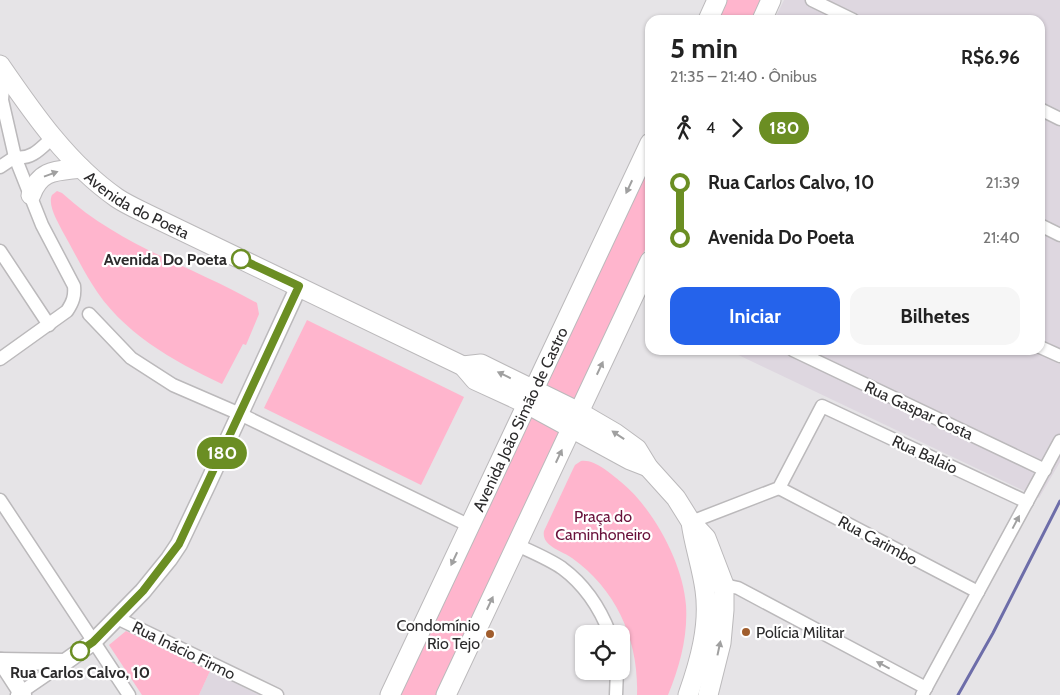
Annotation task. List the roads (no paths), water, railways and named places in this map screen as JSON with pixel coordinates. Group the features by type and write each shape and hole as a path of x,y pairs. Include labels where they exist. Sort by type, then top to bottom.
{"main road":[{"path":"710,15 717,0"},
{"path":"764,15 771,0"},
{"name":"Avenida do Poeta","path":"4,71 52,137 81,168 116,198 464,366 481,364 531,397 576,420 630,460 648,466 676,498 691,522 706,538 724,585 721,643 708,695"},
{"name":"Avenida João Simão de Castro","path":"390,695 645,159"},
{"path":"31,195 35,183 51,172 81,168"},
{"path":"446,695 645,272"},
{"name":"Avenida do Poeta","path":"691,522 705,588 707,610 704,640 693,693"}],"street":[{"path":"812,0 844,15"},
{"name":"Avenida do Poeta","path":"4,71 2,100 15,157 42,225 74,286 74,295 68,311 49,325"},
{"path":"1045,112 1060,119"},
{"path":"0,167 15,157 32,156 52,137"},
{"path":"1045,227 1060,234"},
{"path":"0,251 49,325 0,359"},
{"path":"0,660 20,694 93,642 143,591 179,544 299,286"},
{"path":"89,314 131,358 173,385 240,414 470,526"},
{"path":"1045,349 1060,356"},
{"name":"Rua Gaspar Costa","path":"804,355 1045,470"},
{"name":"Rua Balaio","path":"779,488 822,406 1027,502"},
{"path":"705,588 724,585 738,588 924,692 1060,441"},
{"path":"691,522 779,488"},
{"name":"Rua Carimbo","path":"779,488 978,592"},
{"path":"0,500 129,695"},
{"path":"517,545 562,568 599,607 606,625"},
{"name":"Rua Inácio Firmo","path":"117,618 277,695"},
{"path":"0,660 65,662"},
{"path":"616,695 617,680"}],"waterway":[{"path":"958,695 993,633 1060,501"}],"place":[{"name":"Avenida Do Poeta","path":"241,259"},
{"name":"Polícia Militar","path":"746,632"},
{"name":"Condomínio Rio Tejo","path":"490,634"},
{"name":"Rua Carlos Calvo, 10","path":"80,651"}],"park label":[{"name":"Praça do Caminhoneiro","path":"603,525"}]}
